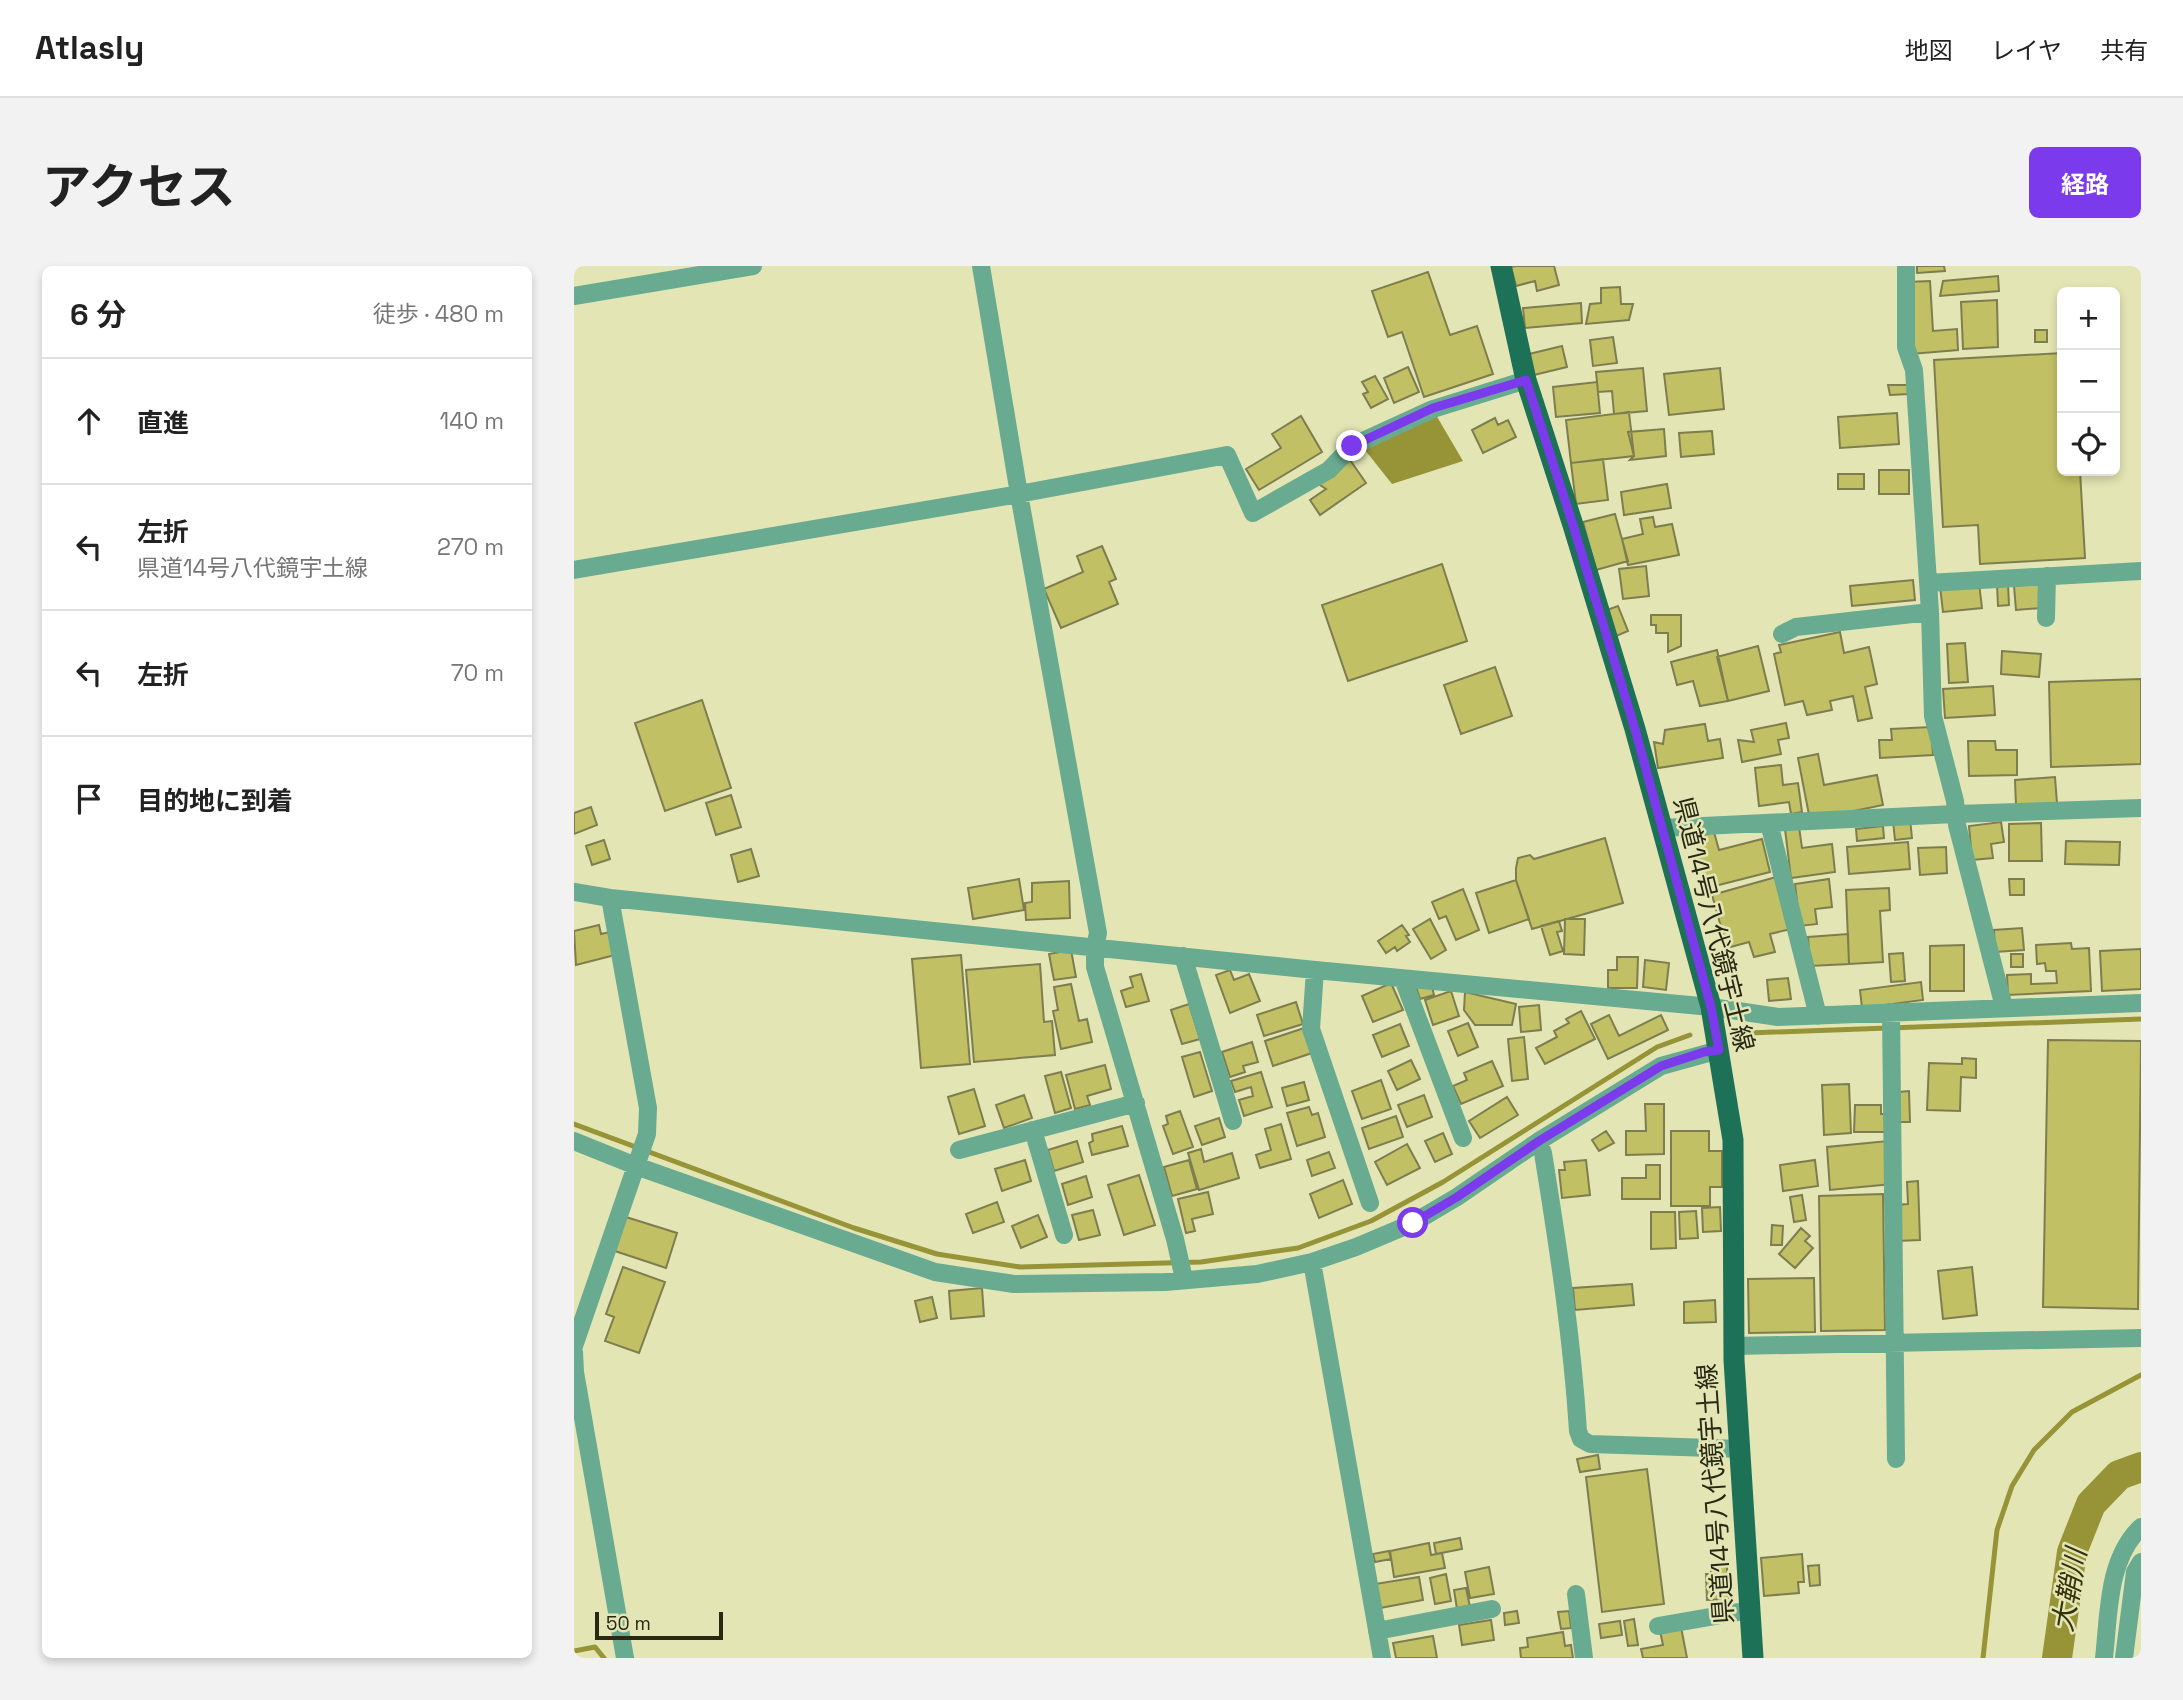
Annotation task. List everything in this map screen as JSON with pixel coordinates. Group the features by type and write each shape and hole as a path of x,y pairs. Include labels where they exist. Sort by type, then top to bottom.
{"main road":[{"name":"県道14号八代鏡宇土線","path":"1501,266 1526,380 1624,691 1711,1007 1719,1050 1733,1140 1734,1346 1753,1658"}],"street":[{"path":"574,296 753,266"},
{"path":"981,266 1018,494 1098,933 1094,967 1136,1103 1183,1272"},
{"path":"1906,266 1906,347 1914,370 1930,612 1933,716 2004,1007"},
{"path":"574,570 1018,494 1227,455 1253,513 1329,470 1352,446 1433,408 1526,380"},
{"path":"1928,583 2141,571"},
{"path":"2046,618 2047,576"},
{"path":"1783,634 1796,627 1930,612"},
{"path":"1662,828 2141,808"},
{"path":"1769,823 1818,1016"},
{"path":"574,891 610,898 1404,979 1711,1007 1779,1017 1891,1015 2004,1007 2141,1003"},
{"path":"574,1346 646,1137 648,1108 610,898"},
{"path":"1183,956 1233,1121"},
{"path":"1315,970 1311,1029 1370,1203"},
{"path":"1404,979 1463,1138"},
{"path":"1891,1015 1896,1459"},
{"path":"574,1141 637,1161 935,1272 1014,1284 1165,1282 1183,1272 1257,1274 1312,1262 1356,1247 1413,1223 1457,1197 1539,1141 1661,1066 1719,1050"},
{"path":"958,1150 1136,1103"},
{"path":"1033,1130 1064,1235"},
{"path":"1539,1141 1563,1278 1581,1439 1590,1444 1741,1448"},
{"path":"1312,1262 1382,1658"},
{"path":"1734,1346 2141,1338"},
{"path":"574,1352 574,1372 625,1658"},
{"path":"2104,1658 2115,1572 2123,1551 2141,1527"},
{"path":"2124,1658 2135,1572 2141,1562"},
{"path":"1576,1594 1584,1658"},
{"path":"1377,1631 1492,1609"},
{"path":"1658,1626 1750,1611"}],"shaded area":[{"path":"1436,415 1463,461 1392,484 1365,450"}],"building":[{"path":"1554,266 1559,285 1537,291 1535,281 1516,286 1511,267"},
{"path":"1917,266 1944,266 1945,271 1917,273"},
{"path":"1428,272 1450,335 1477,326 1493,374 1424,397 1402,332 1388,337 1372,291"},
{"path":"1998,276 1999,291 1940,296 1943,281"},
{"path":"1930,281 1933,331 1957,329 1958,350 1911,354 1907,282"},
{"path":"1620,287 1621,304 1633,304 1629,320 1586,324 1590,304 1601,303 1601,288"},
{"path":"1997,300 1998,347 1963,349 1961,302"},
{"path":"1581,303 1582,323 1525,328 1523,308"},
{"path":"2035,330 2047,330 2047,342 2035,342"},
{"path":"1613,337 1617,363 1593,366 1590,340"},
{"path":"1562,346 1567,367 1534,375 1529,354"},
{"path":"2057,353 2057,476 2080,476 2085,558 1980,564 1978,525 1943,527 1934,360"},
{"path":"1408,367 1419,392 1394,403 1384,378"},
{"path":"1643,368 1647,411 1614,414 1612,391 1598,392 1596,372"},
{"path":"1720,368 1724,409 1669,415 1664,374"},
{"path":"1375,376 1388,399 1371,408 1363,394 1368,392 1362,382"},
{"path":"1597,382 1600,413 1556,417 1553,387"},
{"path":"1888,385 1909,385 1909,394 1890,395"},
{"path":"1629,412 1634,456 1571,463 1566,420"},
{"path":"1897,413 1899,444 1840,448 1838,417"},
{"path":"1301,416 1322,452 1259,490 1246,469 1281,448 1272,434"},
{"path":"1495,418 1498,425 1508,420 1516,437 1483,453 1472,430"},
{"path":"1664,429 1666,456 1630,460 1634,456 1628,432"},
{"path":"1712,431 1714,454 1681,457 1679,433"},
{"path":"1603,459 1608,500 1576,504 1571,463"},
{"path":"1350,460 1366,483 1320,515 1310,500 1326,489 1317,483"},
{"path":"1879,470 1909,470 1909,494 1879,494"},
{"path":"1838,474 1864,474 1864,489 1838,489"},
{"path":"1667,484 1671,508 1624,515 1621,492"},
{"path":"1615,514 1628,561 1596,570 1583,522"},
{"path":"1653,517 1655,527 1672,524 1679,555 1628,565 1622,539 1643,534 1640,519"},
{"path":"1102,546 1116,579 1109,582 1118,604 1061,628 1044,589 1083,572 1077,556"},
{"path":"1442,564 1467,641 1348,681 1322,605"},
{"path":"1646,566 1649,596 1623,599 1619,569"},
{"path":"1913,580 1915,600 1852,606 1850,586"},
{"path":"1979,583 1982,608 1943,612 1940,586"},
{"path":"2040,583 2042,608 2016,610 2014,586"},
{"path":"2008,584 2009,605 1998,606 1997,585"},
{"path":"1618,606 1628,631 1614,637 1604,611"},
{"path":"1651,615 1681,615 1681,646 1668,652 1668,633 1656,633 1656,625 1651,625"},
{"path":"1840,632 1844,653 1869,647 1877,684 1865,687 1872,718 1858,721 1853,696 1830,701 1832,710 1807,715 1803,701 1785,705 1774,654 1781,652 1779,645"},
{"path":"1965,643 1968,682 1949,683 1947,644"},
{"path":"1758,646 1769,691 1728,701 1717,657"},
{"path":"1717,650 1728,701 1700,706 1693,681 1677,685 1671,662"},
{"path":"2002,651 2041,654 2039,677 2001,674"},
{"path":"1495,667 1512,716 1461,734 1444,685"},
{"path":"2141,679 2141,764 2051,767 2049,682"},
{"path":"1993,686 1995,715 1945,718 1943,689"},
{"path":"702,700 731,788 665,811 635,723"},
{"path":"1786,723 1789,738 1778,740 1781,754 1742,762 1738,740 1754,742 1751,730"},
{"path":"1705,724 1708,741 1720,739 1723,758 1658,768 1654,742 1663,744 1665,730"},
{"path":"1931,727 1933,755 1880,758 1879,740 1892,740 1891,729"},
{"path":"1968,741 1995,741 1996,750 2017,750 2017,775 1969,776"},
{"path":"1818,754 1824,785 1877,775 1883,805 1810,820 1798,758"},
{"path":"1781,765 1783,785 1798,783 1802,812 1791,814 1789,802 1759,806 1755,768"},
{"path":"2055,777 2057,803 2016,806 2015,780"},
{"path":"731,795 741,827 716,835 706,803"},
{"path":"591,807 597,825 574,834 574,813"},
{"path":"1910,819 1912,838 1895,840 1893,821"},
{"path":"2001,822 2004,842 1991,844 1993,858 1972,860 1969,826"},
{"path":"2041,823 2042,861 2009,861 2009,824"},
{"path":"1883,826 1884,838 1857,841 1856,829"},
{"path":"1799,827 1802,848 1832,844 1835,872 1791,878 1785,829"},
{"path":"1714,832 1719,850 1762,839 1770,872 1707,888 1693,838"},
{"path":"1605,838 1623,903 1532,929 1516,880 1518,858 1530,855 1534,859"},
{"path":"604,840 610,859 592,865 586,846"},
{"path":"2066,841 2120,842 2119,865 2065,864"},
{"path":"1908,842 1910,869 1849,874 1847,847"},
{"path":"1946,847 1947,873 1920,875 1918,848"},
{"path":"751,849 759,876 738,882 731,855"},
{"path":"1776,877 1791,929 1770,934 1775,952 1754,957 1749,942 1727,948 1712,895"},
{"path":"1019,879 1024,910 973,919 968,888"},
{"path":"1829,879 1832,907 1815,909 1817,924 1800,926 1795,884"},
{"path":"2009,879 2024,879 2024,895 2010,895"},
{"path":"1516,880 1529,919 1489,933 1476,893"},
{"path":"1069,881 1070,918 1026,920 1025,903 1032,902 1032,883"},
{"path":"1889,888 1890,910 1880,911 1883,962 1849,964 1846,890"},
{"path":"1463,889 1479,930 1456,940 1446,916 1439,919 1432,902"},
{"path":"1430,919 1446,950 1431,959 1413,929"},
{"path":"1565,919 1585,919 1584,955 1564,954"},
{"path":"1559,921 1562,931 1557,932 1563,951 1550,955 1541,926"},
{"path":"599,925 601,934 610,932 615,955 576,965 574,931"},
{"path":"1402,925 1410,942 1397,951 1395,947 1386,953 1378,941"},
{"path":"2022,928 2024,950 1995,952 1994,930"},
{"path":"1848,934 1849,964 1810,966 1808,937"},
{"path":"2071,943 2072,949 2089,948 2091,991 2008,995 2007,975 2031,974 2031,984 2057,983 2056,971 2046,971 2045,963 2037,964 2036,945"},
{"path":"1964,945 1964,991 1930,991 1930,946"},
{"path":"2141,949 2141,989 2102,991 2100,951"},
{"path":"1071,950 1076,977 1054,980 1049,954"},
{"path":"1903,953 1905,981 1891,982 1889,954"},
{"path":"2011,954 2023,954 2023,967 2011,967"},
{"path":"961,955 970,1064 921,1068 912,959"},
{"path":"1617,957 1638,957 1637,988 1608,988 1608,970 1617,970"},
{"path":"1645,960 1669,963 1666,990 1643,987"},
{"path":"1040,964 1044,1022 1052,1021 1055,1055 974,1062 966,970"},
{"path":"1230,970 1234,980 1249,974 1260,1001 1230,1013 1216,975"},
{"path":"1141,974 1149,1001 1126,1007 1121,991 1133,987 1130,977"},
{"path":"1788,978 1791,999 1769,1001 1767,980"},
{"path":"1921,982 1923,1000 1862,1008 1860,990"},
{"path":"1391,983 1403,1010 1373,1022 1362,996"},
{"path":"1431,983 1434,995 1420,999 1416,987"},
{"path":"1071,984 1079,1021 1087,1019 1092,1042 1061,1049 1053,1011 1058,1010 1054,987"},
{"path":"1451,991 1459,1016 1433,1025 1425,1000"},
{"path":"1465,992 1516,1004 1512,1025 1475,1025 1464,1010"},
{"path":"1296,1002 1303,1024 1264,1036 1257,1015"},
{"path":"1189,1004 1200,1039 1182,1044 1171,1010"},
{"path":"1539,1005 1541,1030 1521,1032 1519,1007"},
{"path":"1581,1011 1595,1039 1545,1064 1536,1048 1557,1037 1554,1031 1569,1023 1566,1019"},
{"path":"1609,1015 1619,1036 1661,1015 1668,1030 1608,1059 1591,1024"},
{"path":"1468,1023 1478,1047 1458,1056 1448,1031"},
{"path":"1400,1024 1409,1046 1382,1057 1373,1035"},
{"path":"1304,1028 1312,1053 1273,1066 1265,1041"},
{"path":"1524,1037 1528,1079 1512,1081 1508,1039"},
{"path":"2048,1040 2141,1041 2138,1309 2043,1307"},
{"path":"1252,1042 1258,1062 1243,1066 1245,1072 1230,1077 1222,1052"},
{"path":"1200,1052 1212,1091 1194,1097 1182,1057"},
{"path":"1962,1058 1976,1059 1976,1078 1961,1077 1960,1111 1927,1110 1929,1063 1962,1064"},
{"path":"1411,1060 1420,1079 1397,1090 1388,1071"},
{"path":"1492,1061 1503,1086 1461,1104 1453,1086 1467,1080 1464,1073"},
{"path":"1105,1065 1111,1089 1087,1096 1090,1105 1075,1109 1066,1075"},
{"path":"1061,1072 1071,1108 1055,1113 1045,1076"},
{"path":"1261,1072 1272,1107 1244,1116 1239,1100 1253,1096 1251,1087 1235,1092 1231,1081"},
{"path":"1381,1080 1391,1109 1362,1119 1352,1091"},
{"path":"1304,1082 1309,1100 1287,1106 1282,1088"},
{"path":"1849,1084 1851,1133 1824,1135 1822,1085"},
{"path":"974,1089 985,1126 959,1134 948,1097"},
{"path":"1909,1091 1910,1122 1899,1122 1899,1092"},
{"path":"1024,1095 1032,1118 1004,1128 996,1105"},
{"path":"1424,1095 1432,1117 1407,1127 1398,1105"},
{"path":"1507,1097 1518,1115 1480,1138 1469,1121"},
{"path":"1645,1104 1664,1104 1664,1154 1626,1155 1626,1131 1646,1131"},
{"path":"1855,1105 1881,1105 1881,1114 1888,1114 1888,1132 1854,1132"},
{"path":"1309,1107 1312,1115 1318,1113 1325,1137 1297,1146 1287,1113"},
{"path":"1180,1111 1193,1147 1173,1154 1163,1126 1168,1124 1166,1116"},
{"path":"1396,1116 1403,1137 1369,1149 1362,1128"},
{"path":"1219,1118 1225,1137 1202,1145 1195,1126"},
{"path":"1281,1124 1291,1159 1260,1168 1256,1155 1271,1150 1265,1129"},
{"path":"1122,1126 1128,1146 1092,1155 1089,1143 1093,1141 1092,1134"},
{"path":"1606,1131 1614,1143 1599,1151 1592,1140"},
{"path":"1671,1131 1709,1131 1709,1151 1722,1151 1722,1187 1710,1187 1710,1206 1671,1206"},
{"path":"1443,1133 1452,1154 1435,1162 1425,1141"},
{"path":"1077,1141 1083,1162 1054,1171 1048,1150"},
{"path":"1888,1141 1892,1184 1830,1190 1827,1147"},
{"path":"1407,1144 1420,1168 1387,1185 1375,1162"},
{"path":"1201,1149 1204,1162 1232,1153 1239,1178 1199,1190 1188,1153"},
{"path":"1329,1152 1335,1168 1312,1176 1307,1160"},
{"path":"1025,1160 1031,1181 1002,1191 995,1169"},
{"path":"1189,1160 1197,1189 1172,1196 1164,1167"},
{"path":"1586,1160 1590,1195 1562,1198 1559,1170 1565,1170 1564,1162"},
{"path":"1815,1160 1818,1186 1783,1191 1780,1165"},
{"path":"1646,1165 1660,1165 1660,1199 1622,1199 1622,1178 1646,1178"},
{"path":"1139,1175 1155,1225 1124,1235 1108,1185"},
{"path":"1086,1176 1092,1197 1068,1205 1062,1184"},
{"path":"1343,1180 1352,1204 1319,1218 1310,1194"},
{"path":"1918,1181 1920,1240 1897,1241 1895,1205 1908,1204 1907,1182"},
{"path":"1208,1192 1213,1214 1192,1219 1195,1231 1186,1233 1178,1199"},
{"path":"1883,1194 1885,1330 1821,1331 1819,1196"},
{"path":"1802,1195 1806,1220 1794,1222 1790,1197"},
{"path":"997,1202 1004,1222 973,1233 966,1214"},
{"path":"1720,1207 1721,1231 1703,1232 1702,1208"},
{"path":"1093,1210 1100,1235 1079,1240 1072,1215"},
{"path":"1696,1211 1698,1238 1680,1239 1679,1212"},
{"path":"1651,1212 1675,1212 1676,1248 1651,1249"},
{"path":"1038,1215 1047,1237 1021,1248 1012,1226"},
{"path":"626,1217 677,1233 666,1268 615,1251"},
{"path":"1772,1225 1783,1226 1782,1245 1771,1245"},
{"path":"1801,1228 1810,1236 1805,1241 1813,1248 1795,1268 1779,1254"},
{"path":"623,1267 665,1282 639,1353 605,1341 614,1317 606,1314"},
{"path":"1972,1267 1977,1315 1943,1319 1938,1271"},
{"path":"1814,1278 1815,1332 1749,1333 1748,1279"},
{"path":"1632,1284 1634,1305 1575,1310 1573,1288"},
{"path":"982,1288 984,1316 951,1319 949,1291"},
{"path":"932,1297 937,1318 920,1322 915,1301"},
{"path":"1715,1300 1716,1322 1684,1323 1684,1302"},
{"path":"1598,1455 1600,1469 1580,1472 1577,1459"},
{"path":"1647,1469 1664,1604 1602,1612 1586,1477"},
{"path":"1460,1538 1462,1549 1436,1554 1434,1543"},
{"path":"1429,1543 1431,1555 1442,1553 1445,1568 1394,1577 1390,1551"},
{"path":"1389,1551 1391,1559 1375,1562 1373,1554"},
{"path":"1802,1554 1804,1582 1798,1582 1799,1593 1764,1596 1761,1558"},
{"path":"1819,1565 1820,1585 1810,1586 1808,1566"},
{"path":"1489,1567 1494,1594 1470,1598 1465,1572"},
{"path":"1711,1567 1727,1567 1728,1599 1707,1600 1706,1574 1711,1574"},
{"path":"1446,1574 1451,1601 1435,1604 1430,1578"},
{"path":"1419,1577 1423,1600 1380,1608 1375,1584"},
{"path":"1466,1588 1470,1607 1457,1609 1454,1590"},
{"path":"1517,1611 1519,1623 1505,1625 1504,1613"},
{"path":"1569,1611 1571,1628 1561,1629 1558,1612"},
{"path":"1634,1619 1638,1645 1628,1646 1624,1621"},
{"path":"1491,1620 1494,1640 1462,1645 1459,1625"},
{"path":"1620,1621 1622,1635 1601,1638 1599,1624"},
{"path":"1681,1627 1687,1658 1643,1658 1641,1649 1663,1645 1660,1631"},
{"path":"1563,1632 1565,1646 1571,1645 1573,1658 1521,1658 1520,1648 1528,1647 1527,1638"},
{"path":"1433,1636 1437,1658 1396,1658 1393,1643"}],"waterway":[{"path":"1748,1033 2141,1019"},
{"path":"574,1124 854,1228 937,1254 1020,1267 1201,1262 1298,1248 1371,1221 1443,1182 1657,1047 1690,1035"},
{"path":"1983,1658 1997,1530 2012,1486 2034,1450 2072,1412 2141,1375"},
{"name":"大鞘川","path":"2057,1658 2072,1552 2091,1504 2119,1475 2141,1467"},
{"path":"574,1651 595,1647 604,1658"}],"route":[{"path":"1352,446 1433,408 1526,380 1635,729 1711,1007 1719,1050 1661,1066 1413,1223"}]}
